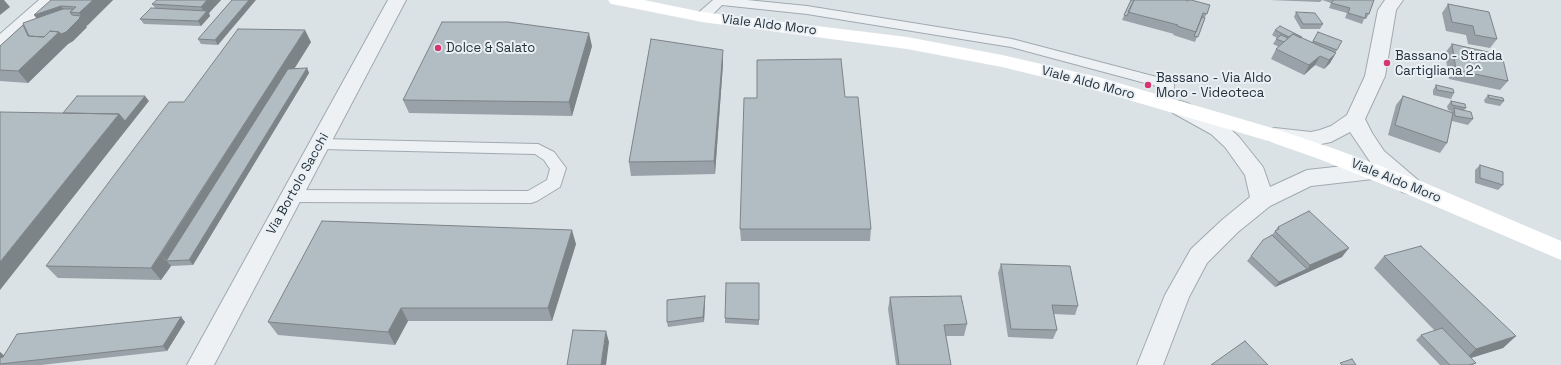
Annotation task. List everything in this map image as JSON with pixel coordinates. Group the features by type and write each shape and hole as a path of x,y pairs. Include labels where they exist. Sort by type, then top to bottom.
{"main road":[{"name":"Viale Aldo Moro","path":"617,0 702,17 914,44 1002,61 1091,82 1272,134 1410,186 1561,251"}],"street":[{"path":"0,44 49,0"},
{"path":"1272,134 1311,139 1324,137 1338,131 1355,119 1375,76 1387,10 1394,0"},
{"name":"Via Bortolo Sacchi","path":"200,365 398,1"},
{"path":"1172,106 1218,129 1232,142 1255,173 1262,200"},
{"path":"1355,119 1362,135 1376,156 1410,186"},
{"path":"1150,365 1177,295 1199,256 1230,226 1262,200 1307,178 1372,171"}],"lane":[{"path":"291,196 531,197 554,183 558,168 549,156 538,149 321,144"}],"building":[{"path":"51,0 93,0 79,13 70,12 76,7 61,6 34,15"},
{"path":"157,0 207,0 201,7 152,4"},
{"path":"232,0 249,0 215,40 198,39"},
{"path":"1131,0 1134,0 1127,16 1124,15"},
{"path":"1134,0 1191,0 1210,5 1207,14 1203,13 1196,32 1177,26 1178,25 1128,12"},
{"path":"1334,0 1374,0 1369,14 1366,13 1365,18 1348,13 1350,8 1331,3"},
{"path":"1448,4 1489,12 1497,39 1475,35 1473,26 1452,22"},
{"path":"151,8 207,11 198,21 140,19"},
{"path":"63,9 73,9 70,12 72,15 81,16 66,32 61,34 59,32 50,31 44,37 29,36 23,23"},
{"path":"1296,12 1315,13 1323,24 1303,24"},
{"path":"1202,17 1205,18 1198,37 1194,36"},
{"path":"442,22 508,22 589,33 569,102 403,100"},
{"path":"23,25 28,36 44,37 50,31 59,32 18,71 0,70 0,46"},
{"path":"1280,26 1302,37 1301,38 1293,34 1289,37 1275,30"},
{"path":"238,29 305,30 151,268 46,266 169,102 184,102"},
{"path":"1318,32 1342,41 1337,50 1313,41"},
{"path":"1293,34 1336,53 1329,60 1320,56 1309,65 1276,49"},
{"path":"1281,35 1288,38 1284,42 1276,39"},
{"path":"651,39 723,50 714,161 629,162"},
{"path":"1452,44 1502,55 1508,81 1456,70"},
{"path":"841,59 845,97 858,97 871,229 740,229 744,98 757,98 757,60"},
{"path":"307,68 189,260 166,261 288,69"},
{"path":"1436,85 1453,89 1454,93 1437,90"},
{"path":"1488,95 1503,98 1504,101 1489,98"},
{"path":"77,96 145,96 125,121 119,114 63,113"},
{"path":"1403,96 1453,113 1447,143 1395,125"},
{"path":"1451,101 1465,104 1466,108 1452,105"},
{"path":"1454,108 1471,112 1473,119 1455,116"},
{"path":"0,112 119,114 0,262"},
{"path":"1480,165 1503,172 1503,185 1480,178"},
{"path":"1309,211 1349,248 1310,265 1275,231 1279,229 1278,227"},
{"path":"322,221 572,230 548,308 401,308 388,332 268,322"},
{"path":"1272,235 1307,269 1279,282 1251,256 1263,240"},
{"path":"1421,246 1516,336 1476,349 1384,256"},
{"path":"1001,264 1070,266 1078,306 1052,305 1057,330 1011,329"},
{"path":"726,283 759,283 759,320 725,318"},
{"path":"705,296 703,317 667,322 667,300"},
{"path":"961,296 967,324 944,325 951,365 899,365 890,297"},
{"path":"181,317 163,346 0,364 0,358 3,357 17,334"},
{"path":"1442,328 1476,363 1469,365 1450,365 1421,335"},
{"path":"573,330 606,331 601,365 567,365"},
{"path":"1245,341 1268,365 1211,365"},
{"path":"1352,359 1356,365 1342,365 1340,363"}],"place":[{"name":"Dolce & Salato","path":"438,48"},
{"name":"Bassano - Strada Cartigliana 2^","path":"1387,63"},
{"name":"Bassano - Via Aldo Moro - Videoteca","path":"1148,85"}]}
